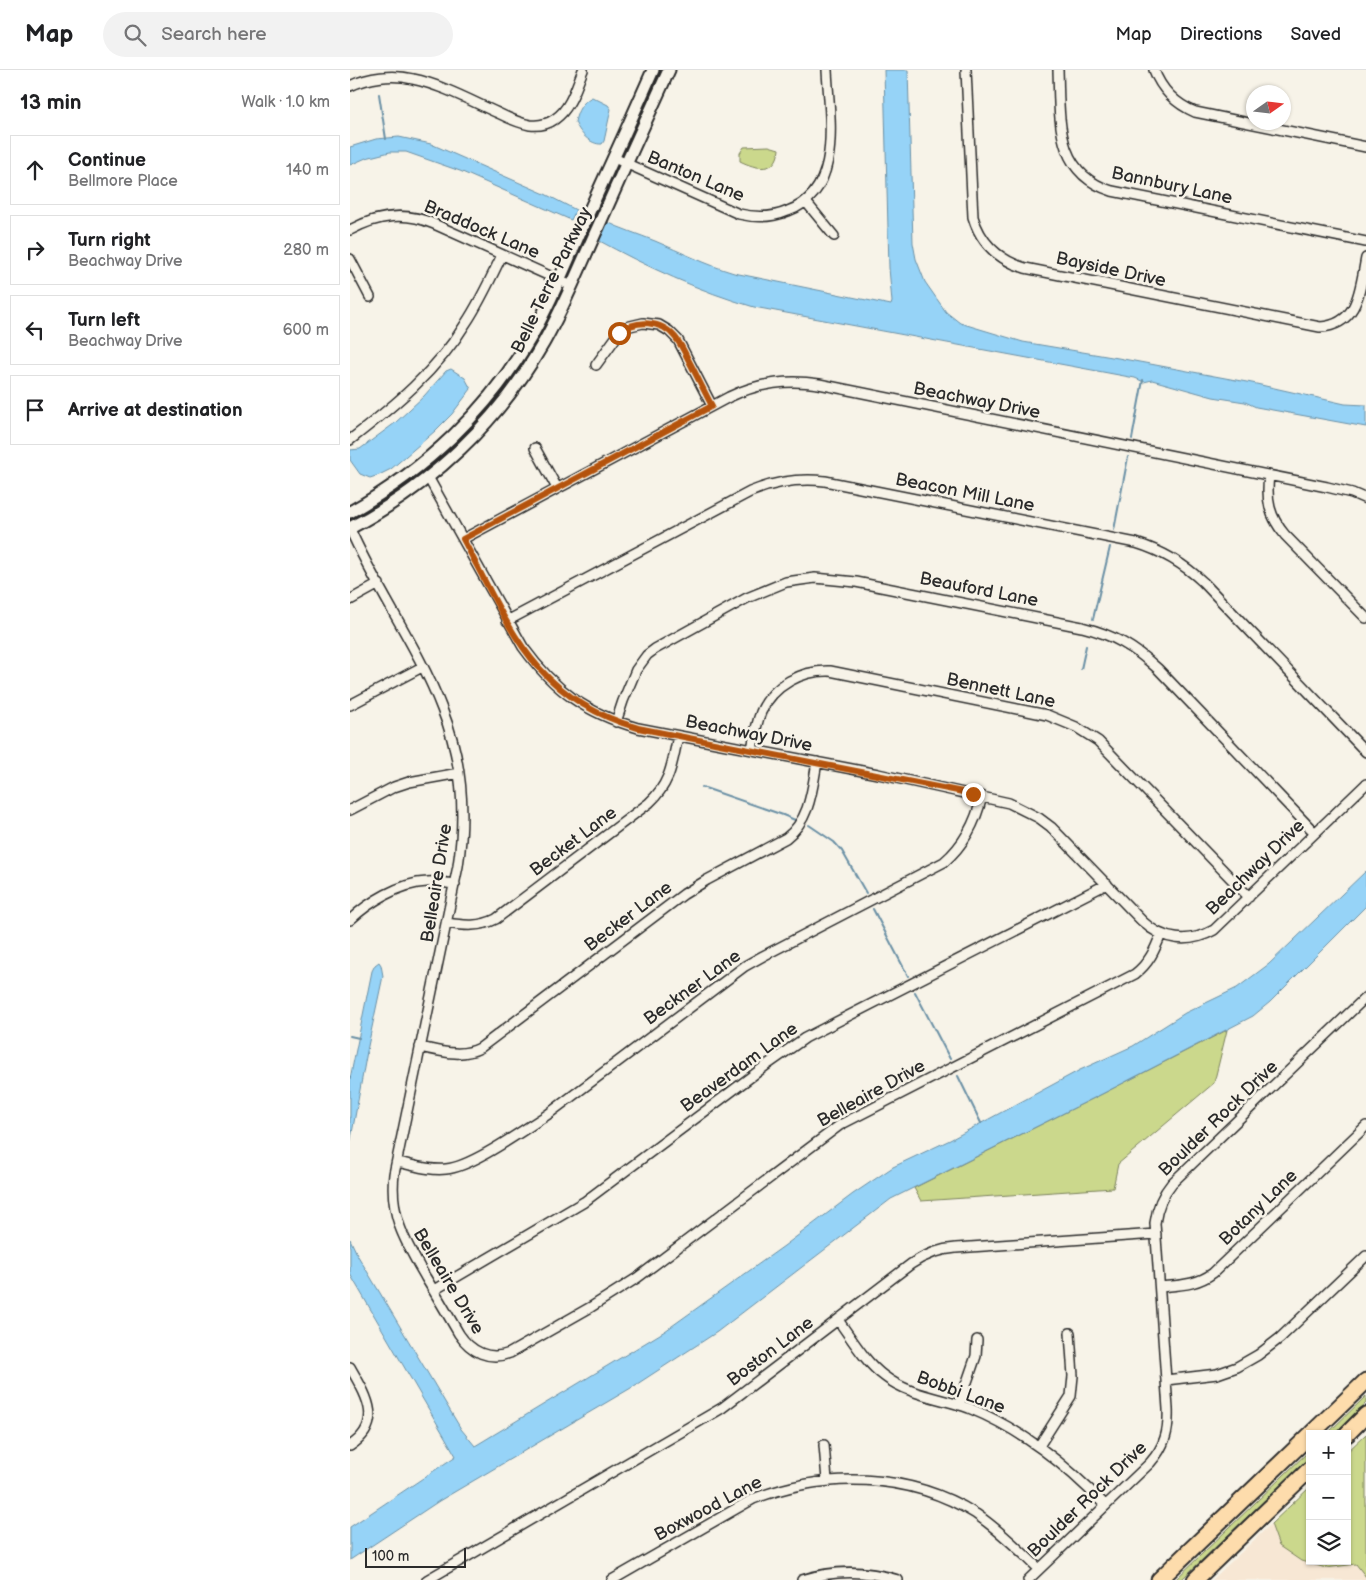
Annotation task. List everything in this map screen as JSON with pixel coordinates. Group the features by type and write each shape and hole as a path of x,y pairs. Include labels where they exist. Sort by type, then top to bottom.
{"highway":[{"path":"1314,1430 1366,1381"},
{"path":"1351,1430 1366,1416"},
{"path":"1159,1580 1306,1438"},
{"path":"1194,1580 1306,1473"}],"main road":[{"name":"Belle Terre Parkway","path":"350,512 386,490 418,467 468,421 500,384 540,320 653,70"},
{"name":"Belle Terre Parkway","path":"350,528 392,503 428,477 467,443 508,396 544,342 572,286 668,70"}],"street":[{"path":"350,86 378,78 398,77 414,79 436,86 518,122 535,126 548,123 561,114 568,105 583,70"},
{"name":"Banton Lane","path":"614,158 727,209 750,217 766,217 781,214 806,202 819,186 828,165 830,145 827,70"},
{"name":"Bayside Drive","path":"966,70 971,209 979,233 988,246 1012,264 1320,327 1330,326 1339,322 1352,310 1358,297 1366,258"},
{"name":"Bannbury Lane","path":"1058,70 1060,123 1065,148 1079,171 1095,184 1112,191 1366,242"},
{"path":"1154,70 1160,83 1171,96 1180,104 1195,112 1366,147"},
{"path":"806,202 834,236"},
{"name":"Braddock Lane","path":"350,230 380,217 412,217 434,224 572,286"},
{"path":"350,440 395,404 440,360 466,323 502,255"},
{"path":"350,260 370,297"},
{"path":"596,365 626,327 644,323 659,325 678,340 712,406"},
{"name":"Beachway Drive","path":"463,539 712,406 743,391 762,385 787,382 812,383 1270,475 1344,490 1366,499"},
{"path":"535,448 557,488"},
{"path":"1270,475 1267,491 1268,502 1274,521 1285,535 1366,618"},
{"name":"Beachway Drive","path":"428,477 522,647 539,670 585,707 616,722 1009,803 1039,818 1062,837 1142,921 1161,934 1183,939 1206,934 1220,925 1366,784"},
{"name":"Beacon Mill Lane","path":"507,621 750,492 793,480 825,481 1136,543 1165,554 1186,567 1203,582 1366,752"},
{"name":"Belleaire Drive","path":"350,528 438,699 447,722 459,773 462,801 462,832 455,884 420,1047 393,1191 397,1221 409,1248 459,1334 470,1348 478,1353 488,1356 510,1353 591,1307 637,1278 826,1135 848,1121 1134,974 1150,958 1161,934"},
{"name":"Beauford Lane","path":"616,722 636,670 647,655 666,642 748,598 786,582 815,578 856,582 1082,627 1118,639 1138,652 1158,669 1315,833"},
{"path":"350,600 379,584"},
{"path":"350,705 422,667"},
{"name":"Bennett Lane","path":"752,750 762,711 773,694 793,678 802,674 820,671 830,671 1047,714 1076,727 1098,741 1249,897"},
{"name":"Becket Lane","path":"447,923 471,926 484,924 496,919 642,809 657,796 666,783 678,736"},
{"name":"Becker Lane","path":"420,1047 456,1054 472,1052 480,1048 676,900 707,880 786,838 796,829 808,809 817,762"},
{"path":"350,810 394,787 409,782 459,773"},
{"name":"Beckner Lane","path":"397,1162 435,1169 453,1168 473,1160 519,1133 547,1115 745,966 944,862 971,829 982,796"},
{"path":"350,920 358,912 374,902 409,885 428,882 455,884"},
{"name":"Beaverdam Lane","path":"434,1290 578,1206 805,1038 1107,884"},
{"name":"Boulder Rock Drive","path":"1028,1580 1150,1463 1164,1443 1168,1424 1156,1234 1156,1216 1163,1195 1172,1183 1366,997"},
{"name":"Botany Lane","path":"1160,1287 1193,1284 1213,1273 1366,1126"},
{"name":"Boston Lane","path":"427,1580 716,1411 917,1260 937,1250 1156,1234"},
{"path":"1166,1380 1217,1374 1258,1355 1275,1342 1366,1256"},
{"name":"Bobbi Lane","path":"838,1320 874,1367 889,1380 908,1390 959,1405 998,1422 1039,1446 1073,1473 1106,1505"},
{"path":"1039,1446 1071,1396 1073,1376 1070,1333"},
{"path":"959,1405 976,1356 977,1340"},
{"path":"350,1367 366,1396 370,1413 365,1431 350,1446"},
{"path":"824,1445 827,1480"},
{"name":"Boxwood Lane","path":"612,1580 753,1499 784,1488 827,1480 858,1479 888,1482 914,1488 948,1500 991,1525 1039,1569"},
{"path":"802,1580 826,1574 853,1572 879,1575 898,1580"}],"shaded area":[{"path":"1271,1524 1279,1545 1301,1561 1306,1562 1306,1565 1326,1568 1357,1564 1366,1577 1366,1580 1212,1580"}],"green space":[{"path":"769,146 779,149 774,163 770,166 753,166 740,161 740,153 744,147"},
{"path":"1227,1030 1214,1083 1118,1164 1113,1188 921,1201 914,1188 1102,1094"},
{"path":"1366,1396 1366,1403 1338,1430 1331,1430"},
{"path":"1366,1434 1366,1577 1356,1564 1351,1565 1351,1448"},
{"path":"1306,1454 1306,1461 1181,1580 1175,1580"},
{"path":"1306,1491 1306,1562 1279,1546 1271,1524"},
{"path":"1315,1565 1348,1565 1326,1568"}],"water":[{"path":"884,70 908,70 913,243 916,259 925,282 946,312 960,323 1023,342 1252,383 1345,404 1366,405 1366,427 1256,407 1245,402 1213,397 1152,380 1144,382 1135,378 754,307 713,294 674,278 596,239 605,221 734,273 891,305"},
{"path":"592,97 608,105 611,109 602,144 593,142 585,137 575,122 580,107"},
{"path":"399,137 431,144 545,194 576,210 571,220 460,171 406,152 390,152 366,158 350,165 350,147 376,139"},
{"path":"451,369 465,378 471,389 452,414 391,469 370,478 360,474 350,460 350,450 360,449 395,423 424,396 446,371"},
{"path":"1366,871 1366,906 1270,1002 1253,1016 891,1199 717,1332 631,1388 439,1501 350,1560 350,1527 456,1456 350,1274 350,1239 358,1256 461,1429 475,1446 665,1331 893,1167 950,1140 1080,1070 1133,1046 1185,1013 1237,988 1269,964"},
{"path":"379,962 383,976 350,1144 350,1079 372,971"}],"waterway":[{"path":"379,94 386,139"},
{"path":"1132,439 1143,380"},
{"path":"1114,530 1128,457"},
{"path":"1093,619 1110,547"},
{"path":"1081,669 1086,646"},
{"path":"702,787 795,820"},
{"path":"809,825 834,842 842,851 866,893"},
{"path":"873,909 908,976"},
{"path":"915,992 950,1059"},
{"path":"350,1036 359,1038"},
{"path":"958,1076 981,1123"}],"route":[{"path":"619,333 626,327 639,323 655,324 672,333 680,344 712,406 463,539 514,634 539,670 585,707 616,722 657,732 973,794"}]}
